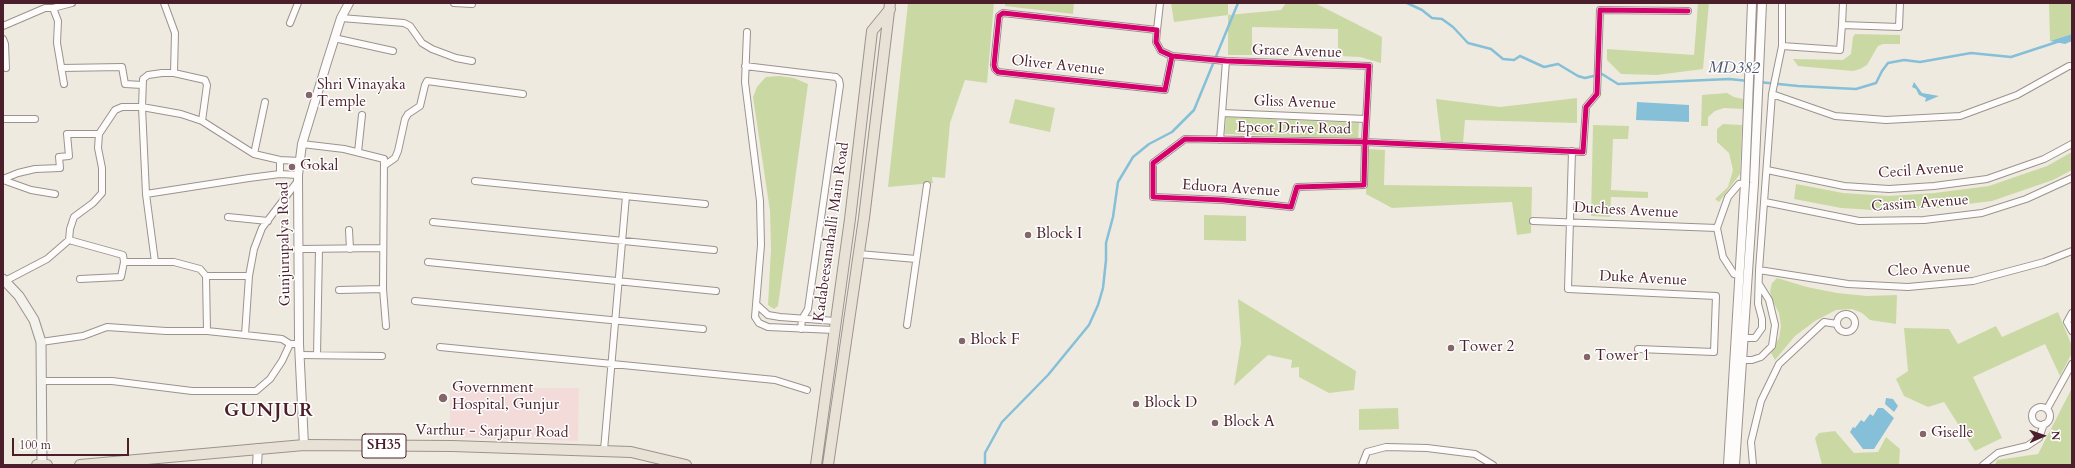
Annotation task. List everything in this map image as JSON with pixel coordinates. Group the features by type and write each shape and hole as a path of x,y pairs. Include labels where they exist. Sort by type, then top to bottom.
{"main road":[{"name":"Kadabeesanahalli Main Road","path":"828,465 859,254 890,6"},
{"name":"Kadabeesanahalli Main Road","path":"816,465 872,31 890,6"},
{"path":"4,280 19,296 34,320 41,342 42,465"},
{"name":"Varthur - Sarjapur Road","path":"80,465 258,448 304,446 452,446 604,450 642,453 686,465"}],"street":[{"path":"3,26 45,8 53,8 72,3"},
{"path":"164,3 175,33 174,73"},
{"path":"290,23 298,3"},
{"name":"Gunjurupalya Road","path":"304,446 299,344 298,178 302,144 334,38 341,18 349,3"},
{"path":"454,3 472,4"},
{"path":"1160,3 1156,42 1161,51 1172,56"},
{"path":"1728,465 1740,338 1752,3"},
{"path":"1743,275 1754,183 1762,3"},
{"path":"1740,338 1755,338 1762,328 1762,319 1758,304 1759,270 1773,91 1782,46 1782,3"},
{"path":"1782,46 1840,50 1843,3"},
{"path":"1842,25 1899,27 1900,3"},
{"path":"53,8 58,21 57,43 64,84"},
{"path":"1570,221 1572,151 1583,152 1586,107 1597,94 1600,10 1688,11"},
{"name":"Oliver Avenue","path":"1157,30 1003,13 999,16 994,65 998,72 1166,90 1172,56"},
{"path":"341,18 404,23 410,26 422,43 432,49 456,58 472,61"},
{"path":"747,32 745,82 760,201 761,244 755,318 758,323 768,327 801,328 835,325"},
{"path":"334,38 394,51"},
{"path":"3,39 5,44 6,68"},
{"name":"Grace Avenue","path":"1172,56 1226,61 1368,66 1366,119"},
{"path":"1220,140 1226,61"},
{"path":"745,66 836,77 839,80 840,85 808,309 802,319 801,328"},
{"path":"1773,91 1835,116 1886,120 1960,116 2017,95 2069,66 2072,66"},
{"path":"61,68 122,68 125,84 142,85"},
{"path":"155,262 146,194 142,107 143,79 148,75 174,73 205,80 207,85 202,121"},
{"path":"385,165 394,158 398,151 405,119 408,114 420,106 425,85 428,81 523,94"},
{"path":"254,154 265,102"},
{"path":"4,280 47,259 69,240 70,229 74,217 93,203 102,193 102,168 98,148 99,134 115,110 122,107 142,107 181,114 202,121 254,154 280,160 300,161"},
{"name":"Gliss Avenue","path":"1222,113 1366,119"},
{"path":"358,152 362,115"},
{"path":"3,119 35,119"},
{"path":"1365,142 1366,119"},
{"path":"3,180 18,172 35,169 60,168 59,157 69,156 67,134 99,134"},
{"name":"Epcot Drive Road","path":"1153,197 1153,163 1185,139 1365,142 1572,151"},
{"name":"Eduora Avenue","path":"1153,197 1223,200 1291,207 1297,187 1364,185 1365,142"},
{"path":"302,144 358,152 384,159 383,289 386,326"},
{"name":"Cecil Avenue","path":"1767,170 1844,186 1889,188 1934,186 1987,179 2044,159 2072,144"},
{"path":"280,160 280,174"},
{"path":"146,194 280,174 298,178 262,228 254,249 249,276 245,335"},
{"name":"Cassim Avenue","path":"1765,202 1859,221 1924,220 1982,213 2026,199 2072,178"},
{"path":"3,180 31,190 55,194"},
{"path":"474,181 705,204"},
{"path":"1743,275 1734,274 1723,257 1717,228 1728,197 1739,184 1754,183"},
{"path":"907,325 926,185"},
{"path":"604,450 626,196"},
{"path":"228,217 268,221"},
{"name":"Duchess Avenue","path":"1533,221 1570,221 1717,228"},
{"name":"Duke Avenue","path":"1570,221 1568,289 1716,296 1714,352 1638,349"},
{"path":"433,222 714,250"},
{"path":"349,230 350,249"},
{"path":"69,240 123,255 124,262 121,277 80,279"},
{"path":"299,250 383,248"},
{"path":"317,355 319,249"},
{"name":"Cleo Avenue","path":"1759,270 1848,284 1908,287 1973,281 2044,262 2072,251"},
{"path":"859,254 916,259"},
{"path":"124,262 174,262 200,269 206,276 206,331"},
{"path":"428,262 716,291"},
{"path":"206,276 249,276"},
{"path":"1738,360 1752,360 1761,357 1772,346 1775,325 1769,300 1759,284"},
{"path":"338,290 383,289"},
{"path":"415,301 615,319 703,329"},
{"path":"757,305 768,315 835,325"},
{"path":"2072,313 2067,322 2072,331"},
{"path":"1753,465 1752,442 1761,401 1779,364 1824,322 1837,324"},
{"path":"41,342 82,336 107,326 166,331 206,331 282,339 290,344 299,344"},
{"path":"42,381 130,382 192,391 256,391 270,378 282,361 290,344"},
{"path":"440,347 775,380 807,390"},
{"path":"300,355 382,356"},
{"path":"1735,465 1738,360"},
{"path":"1983,465 1998,453 2027,446 2039,438 2044,424 2050,418 2047,409 2072,364"},
{"path":"2044,424 2038,424 2034,421 2032,413 2039,407 2047,409"},
{"path":"1362,465 1367,452 1386,447 1427,448 1474,454 1493,465"},
{"path":"257,465 258,448"}],"shaded area":[{"path":"464,388 579,388 578,441 450,437 450,391"}],"green space":[{"path":"908,3 994,3 987,83 965,80 950,123 945,178 932,177 933,183 888,187"},
{"path":"1005,3 1074,3 1073,14 1005,6"},
{"path":"1171,3 1228,3 1228,15 1174,22"},
{"path":"1286,3 1315,3 1382,37 1381,63 1360,57 1338,56 1338,29 1252,27 1252,55 1228,55 1228,15 1281,10"},
{"path":"1698,3 1709,3 1703,69 1657,75 1621,74 1607,60 1607,49 1694,55"},
{"path":"2049,3 2072,3 2072,34 2050,41"},
{"path":"1855,34 1900,35 1900,44 1883,44 1878,46 1867,65 1853,71 1798,66 1793,59 1843,60 1851,54 1853,37"},
{"path":"779,76 794,78 808,84 778,306 774,309 768,305 771,249 770,211 753,97 757,87 766,77"},
{"path":"1727,93 1734,97 1743,99 1743,109 1724,108 1715,111 1708,117 1708,126 1701,126 1702,95"},
{"path":"1577,98 1577,123 1465,120 1463,143 1441,141 1436,99 1500,107"},
{"path":"1015,99 1055,108 1050,132 1009,123"},
{"path":"1226,117 1359,123 1358,139 1225,134"},
{"path":"1723,124 1742,125 1740,174 1719,202 1715,199 1728,187 1733,170 1729,153 1717,142 1717,129"},
{"path":"1593,125 1629,126 1628,139 1613,139 1611,190 1648,192 1648,198 1611,197 1610,217 1591,216"},
{"path":"1368,149 1385,150 1384,185 1532,187 1531,233 1517,235 1512,202 1392,208 1366,194"},
{"path":"2072,152 2072,170 2053,180 1992,201 1936,208 1889,211 1841,208 1794,199 1796,184 1843,193 1889,196 1934,193 1989,186 2047,166"},
{"path":"1204,215 1246,216 1246,241 1204,240"},
{"path":"1777,278 1807,287 1837,293 1867,296 1897,295 1896,324 1870,320 1862,313 1852,309 1836,310 1815,321 1795,336 1775,360 1771,353 1779,338 1781,326 1779,313 1771,298 1770,291 1772,283"},
{"path":"1238,299 1356,371 1354,390 1329,393 1299,377 1299,367 1291,368 1292,360 1268,355 1234,386 1241,343"},
{"path":"2058,312 2072,346 2072,353 2060,376 2045,344 1973,377 2002,438 1975,451 1944,402 1928,407 1904,396 1896,379 1908,371 1904,328 1949,329 1958,344 1996,326 2002,337"},
{"path":"2072,388 2072,465 1995,465 1997,460 2038,454"},
{"path":"1398,408 1399,429 1359,430 1359,409"},
{"path":"1835,431 1854,453 1878,452 1886,437 1900,449 1899,465 1822,465 1815,438 1819,433"}],"water":[{"path":"2072,34 2072,41 2065,44 2050,41"},
{"path":"1914,82 1922,93 1939,96 1925,102 1926,98 1919,95 1916,89 1912,87"},
{"path":"1637,102 1689,105 1689,122 1636,120"},
{"path":"1886,398 1893,399 1898,406 1894,412 1885,404"},
{"path":"1878,408 1883,408 1894,418 1874,449 1863,449 1850,432 1861,420 1864,422 1870,414 1873,416"}],"waterway":[{"path":"985,465 985,453 1002,422 1048,375 1089,325 1098,305 1103,288 1106,243 1113,217 1118,182 1133,157 1149,144 1172,132 1194,110 1238,3"},
{"name":"MD382","path":"1407,3 1422,10 1432,18 1442,19 1453,27 1468,43 1491,49 1503,59 1514,60 1520,56 1544,67 1558,64 1578,76 1585,78 1602,74 1618,84 1729,79 1798,86 1856,89 1876,83 1888,63 1904,60 1920,62 1971,53 2011,57 2060,41"}],"cycle path":[{"path":"1172,56 1165,90 998,72 994,65 999,16 1003,13 1157,30 1156,42 1161,51 1172,56 1226,61 1369,66 1365,142 1364,185 1297,187 1291,207 1223,200 1153,197 1153,163 1185,139 1365,142 1583,152 1586,107 1597,94 1600,10 1688,11"}],"place":[{"name":"Shri Vinayaka Temple","path":"309,95"},
{"name":"Gokal","path":"292,167"},
{"name":"Block I","path":"1028,235"},
{"name":"Block F","path":"962,341"},
{"name":"Tower 2","path":"1451,348"},
{"name":"Tower 1","path":"1587,357"},
{"name":"Government Hospital, Gunjur","path":"443,398"},
{"name":"Block D","path":"1136,404"},
{"name":"Block A","path":"1215,423"},
{"name":"Giselle","path":"1923,434"}],"district":[{"name":"GUNJUR","path":"269,412"}]}
